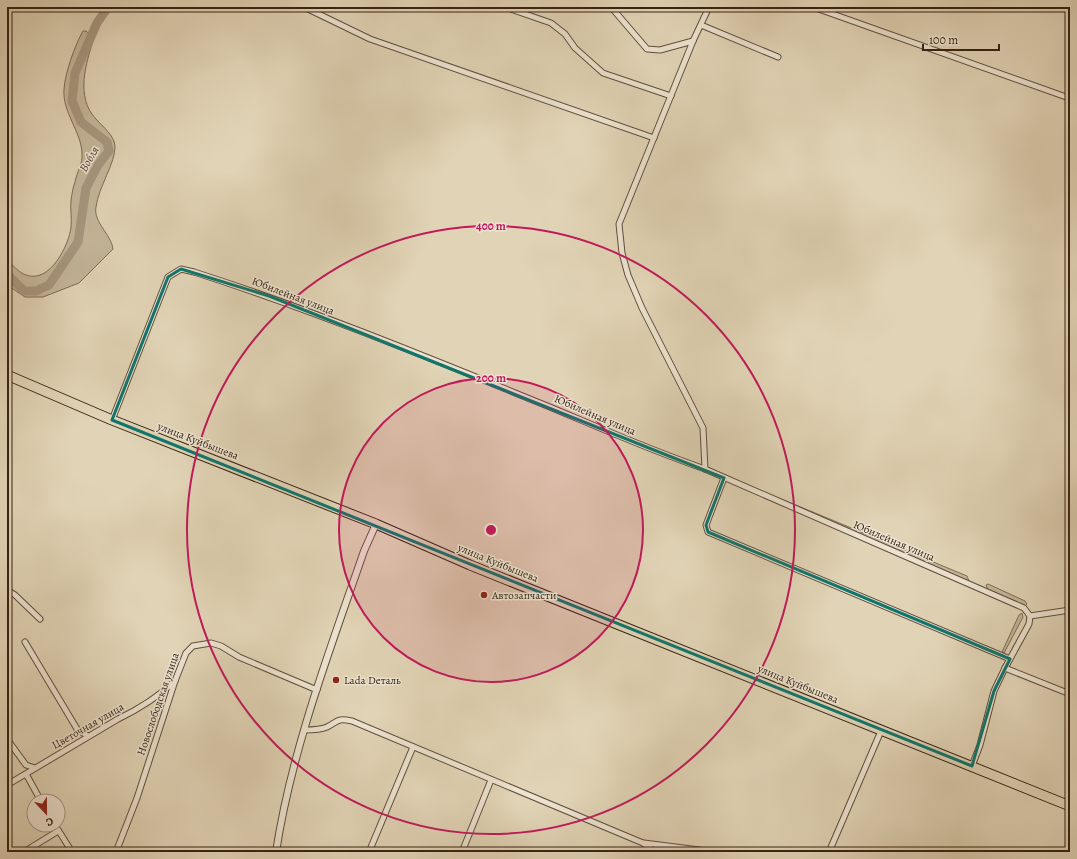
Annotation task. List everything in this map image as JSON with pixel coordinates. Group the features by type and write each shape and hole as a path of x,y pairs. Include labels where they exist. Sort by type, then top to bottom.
{"highway":[{"name":"улица Куйбышева","path":"7,375 112,420 376,524 470,565 1070,806"}],"street":[{"path":"304,7 370,39 654,138"},
{"path":"506,7 551,23 565,34 575,48 603,73 671,96"},
{"path":"611,7 647,49 660,50 693,41"},
{"path":"705,469 703,428 642,308 628,276 622,253 619,224 693,41 709,7"},
{"path":"813,7 1070,98"},
{"path":"701,25 778,57"},
{"name":"Юбилейная улица","path":"112,420 168,277 181,269 269,296 537,402 656,452 705,469 1024,608 1030,616"},
{"path":"724,478 706,525 708,532 1010,659"},
{"path":"276,852 290,780 304,730 364,551 376,524"},
{"path":"7,590 15,595 40,619"},
{"path":"972,766 980,745 994,691 1029,624 1030,616 1070,610"},
{"path":"25,642 77,729 88,736"},
{"name":"Новослободская улица","path":"116,852 137,798 175,681 186,653 193,646 211,643 317,690"},
{"path":"1005,668 1070,694"},
{"name":"Цветочная улица","path":"7,785 151,700 175,681"},
{"path":"304,730 320,729 327,727 335,721 344,720 413,747 643,843 715,852"},
{"path":"829,852 881,731"},
{"path":"7,738 26,765 35,768"},
{"path":"368,852 413,747"},
{"path":"26,774 37,793"},
{"path":"462,852 491,780"},
{"path":"24,852 55,833"},
{"path":"59,833 72,852"},
{"path":"643,843 654,852"}],"highlighted area":[{"path":"181,269 194,272 269,296 724,478 706,525 708,532 1010,659 994,691 972,766 112,420 168,277"}],"shaded area":[{"path":"83,31 86,31 94,38 88,58 84,80 86,101 96,119 113,138 115,146 113,160 97,200 96,207 97,218 109,238 113,249 79,283 43,297 25,297 7,285 7,260 23,274 35,276 43,274 57,261 69,235 71,224 71,200 82,161 82,153 81,145 66,106 64,89 66,75 71,59"},
{"path":"721,474 967,576 969,581 967,582"},
{"path":"988,584 1025,601 1027,604 1025,606 988,590 986,585"},
{"path":"1022,613 1023,617 1004,653 1002,652 1019,615"}],"waterway":[{"name":"Вобля","path":"7,274 24,291 36,291 49,285 78,242 86,188 98,165 109,151 107,142 81,122 72,101 75,73 97,23 108,7"}],"place":[{"name":"Автозапчасти","path":"484,595"},
{"name":"Lada Dеталь","path":"336,680"}]}
